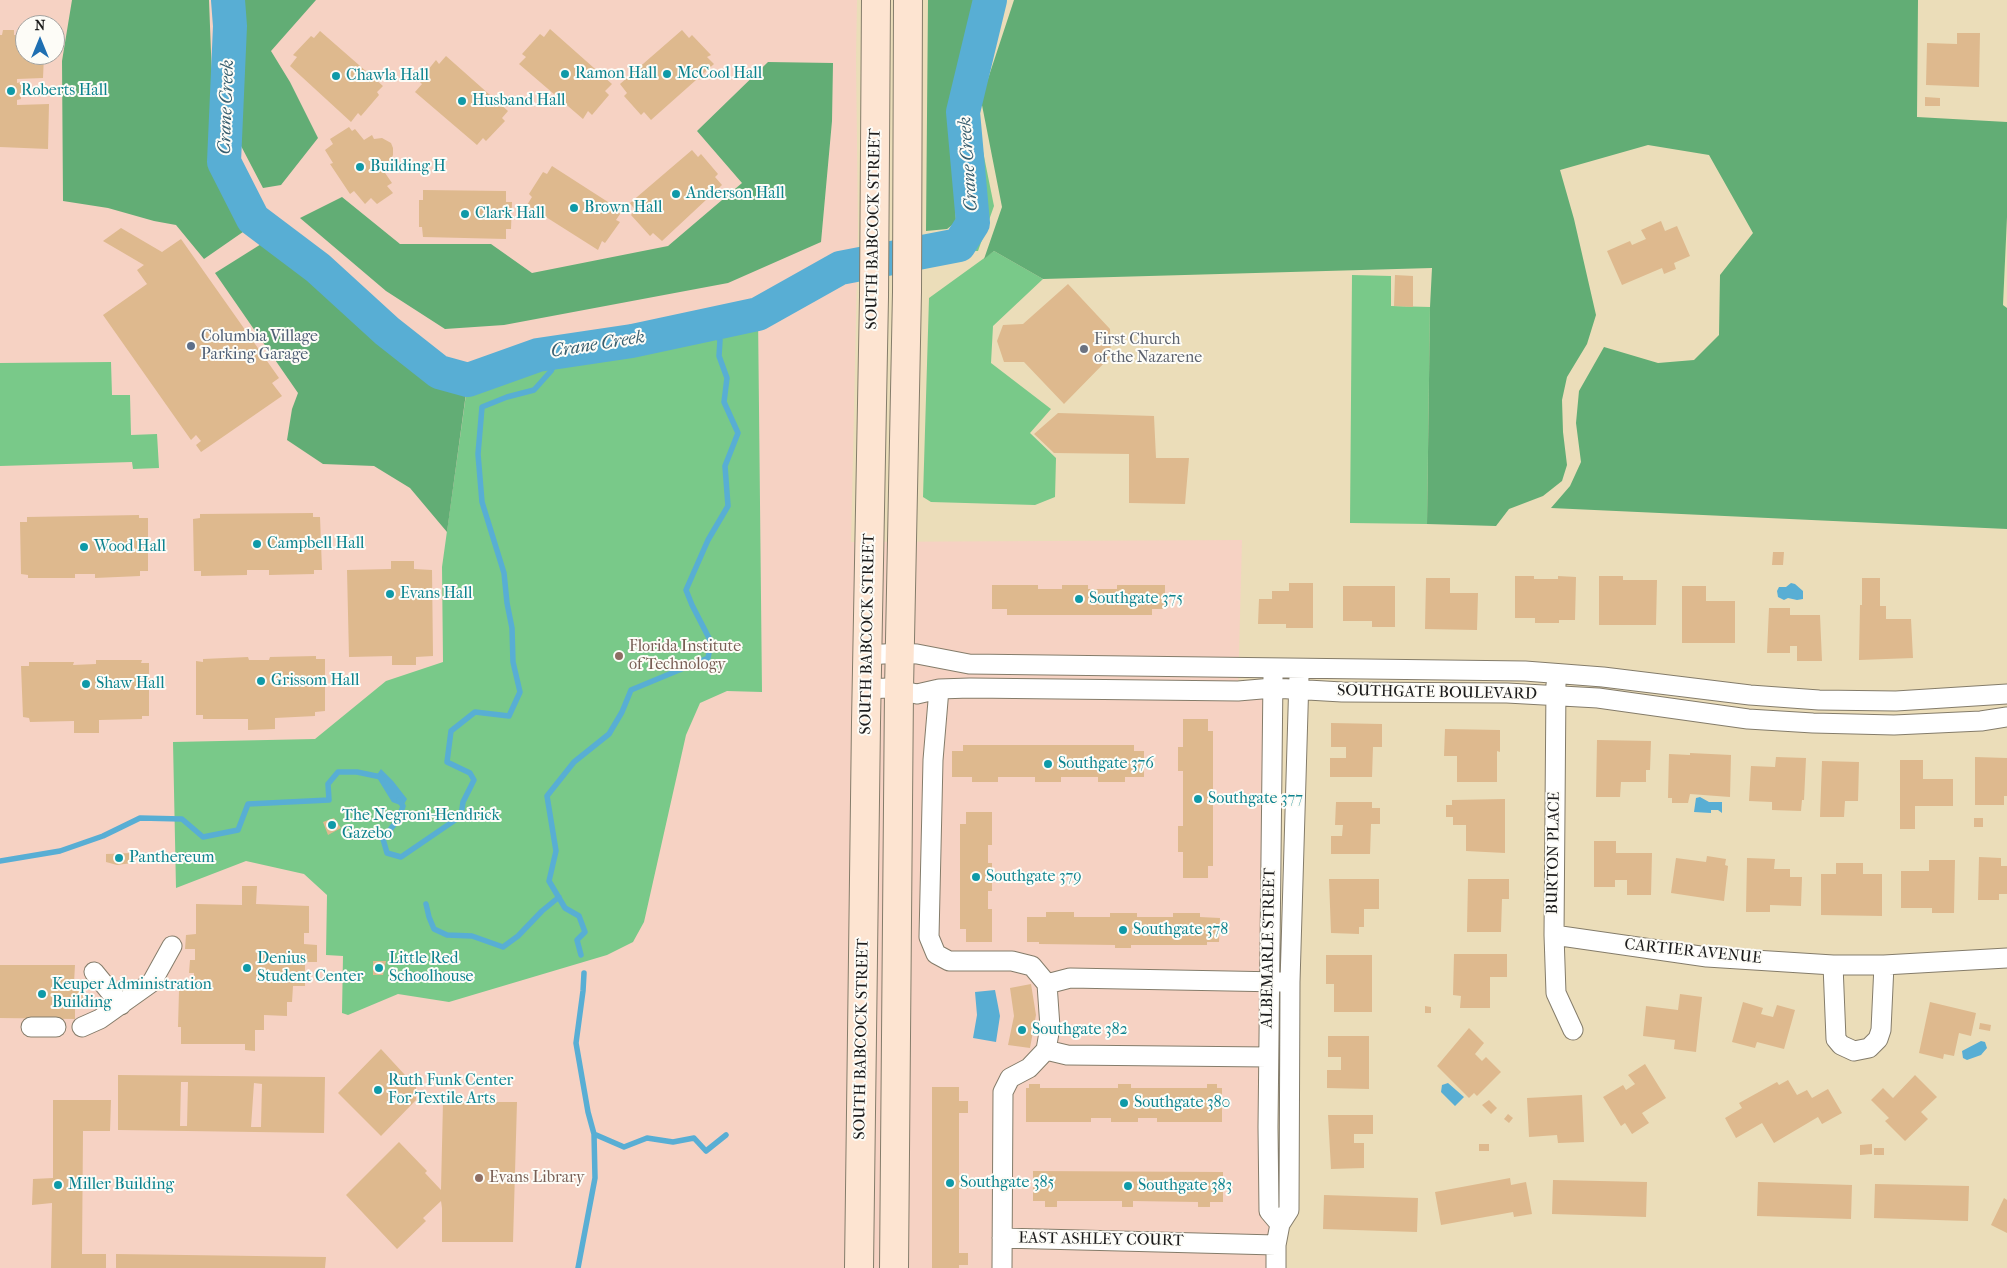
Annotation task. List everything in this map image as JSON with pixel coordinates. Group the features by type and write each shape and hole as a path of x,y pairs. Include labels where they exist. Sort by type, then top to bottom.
{"main road":[{"name":"SOUTH BABCOCK STREET","path":"859,1268 866,689 874,297 876,0"},
{"name":"SOUTH BABCOCK STREET","path":"894,1268 900,652 907,292 908,0"}],"street":[{"name":"SOUTHGATE BOULEVARD","path":"867,655 900,652 969,664 1556,672 1750,695 1819,700 1896,701 2007,694"},
{"name":"ALBEMARLE STREET","path":"1273,668 1268,981 1268,1143 1269,1211 1280,1224"},
{"name":"ALBEMARLE STREET","path":"1276,1268 1276,1244 1280,1224 1289,1210 1290,982 1300,668"},
{"name":"BURTON PLACE","path":"1556,672 1554,934 1556,993 1573,1030"},
{"name":"SOUTHGATE BOULEVARD","path":"866,689 900,689 917,694 939,689 970,688 1238,691 1273,688 1556,695 1608,699 1748,718 1813,724 1894,725 1981,721 2007,717"},
{"path":"939,689 933,760 930,937 936,954 949,961 1019,963 1032,966 1048,984 1050,1027 1046,1050 1067,1055 1268,1053 1290,1048"},
{"path":"1272,755 1296,755"},
{"path":"1270,875 1294,875"},
{"name":"CARTIER AVENUE","path":"1554,934 1707,957 1833,965 1884,965 2007,958"},
{"path":"82,1027 100,1019 152,982 172,946"},
{"path":"1833,965 1836,1039 1841,1045 1854,1051 1869,1048 1878,1039 1881,1030 1884,965"},
{"path":"94,972 121,1005"},
{"path":"1048,984 1070,978 1290,982"},
{"path":"31,1027 56,1027"},
{"name":"EAST ASHLEY COURT","path":"1046,1050 1029,1068 1010,1078 1003,1092 1002,1238 1276,1244"},
{"path":"1268,1143 1290,1142"},
{"path":"1002,1238 1002,1268"}],"shaded area":[{"name":"Florida Institute of Technology","path":"0,0 857,0 858,229 851,542 1242,540 1238,691 1282,691 1279,1035 1275,1058 1277,1126 1276,1268 0,1268"}],"green space":[{"path":"72,0 209,0 215,157 233,194 253,225 204,259 176,225 108,208 63,201 62,65 65,65 65,43"},
{"path":"244,0 316,0 271,51 290,82 318,138 281,185 263,188 240,144 239,49"},
{"path":"928,0 981,0 961,94 954,107 956,222 947,229 926,231"},
{"path":"990,0 1006,0 973,102 994,206 978,251 917,252 919,236 924,240 950,238 964,225 962,109 969,96"},
{"path":"1014,0 1918,0 1917,117 2007,122 2007,217 2003,305 2007,308 2007,529 1551,508 1570,486 1581,462 1576,423 1579,391 1604,347 1658,363 1694,360 1719,335 1720,275 1753,233 1709,155 1648,145 1560,170 1574,219 1596,315 1587,344 1567,377 1562,400 1567,465 1562,481 1543,496 1509,509 1496,526 1427,524 1432,268 1043,279 994,251 984,259 1002,207 981,100"},
{"path":"768,62 833,63 832,121 821,242 728,283 504,325 445,329 386,291 300,218 342,197 400,244 491,244 532,273 668,246 742,183 697,131"},
{"path":"266,241 426,380 466,393 447,532 410,488 374,466 323,464 287,440 292,409 298,393 215,273"},
{"path":"994,251 1043,279 993,326 991,363 1051,409 1030,433 1056,458 1055,497 1035,505 931,502 923,497 929,298"},
{"path":"1352,275 1391,276 1391,306 1430,307 1427,524 1350,523"},
{"path":"758,314 762,692 727,691 700,703 686,735 644,922 633,942 607,955 449,1002 398,994 348,1015 342,1013 343,956 326,955 327,895 304,874 246,861 176,888 173,742 315,739 386,681 443,662 442,567 468,380 538,355 632,341"},
{"path":"111,362 112,395 130,395 131,435 157,434 159,468 133,469 132,462 0,466 0,363"}],"water":[{"path":"1791,583 1803,591 1803,599 1788,598 1784,600 1778,597 1777,591 1779,587 1786,587"},
{"path":"381,769 407,799 403,806 392,802 376,776"},
{"path":"1700,797 1709,802 1722,802 1722,813 1718,810 1711,810 1711,813 1694,812 1696,798"},
{"path":"995,990 1000,1016 996,1042 973,1038 977,1015 975,992"},
{"path":"1981,1041 1985,1042 1987,1048 1981,1055 1967,1060 1963,1058 1962,1051"},
{"path":"1448,1083 1464,1097 1455,1106 1441,1092 1442,1085"}],"building":[{"name":"Ramon Hall","path":"550,29 612,84 605,91 609,95 592,115 588,111 583,119 519,64 526,57 522,54 540,34 544,37"},
{"name":"Roberts Hall","path":"3,30 14,30 15,65 44,65 43,78 17,79 17,83 21,82 21,99 17,100 17,105 49,104 48,149 0,147 0,35 2,35"},
{"name":"McCool Hall","path":"682,30 689,38 692,35 711,55 707,57 714,64 651,120 644,112 641,115 624,96 627,93 620,84"},
{"name":"Chawla Hall","path":"320,31 383,86 377,92 379,95 361,116 358,113 351,122 290,66 297,57 293,55 311,36 314,38"},
{"path":"1957,33 1980,33 1979,87 1926,85 1927,43 1957,44"},
{"name":"Husband Hall","path":"446,56 508,111 502,118 505,121 486,141 483,138 477,145 415,92 422,84 419,81 436,60 439,64"},
{"path":"1925,97 1940,98 1940,106 1925,106"},
{"name":"Building H","path":"349,127 352,131 355,129 364,140 372,135 374,139 382,138 391,143 393,148 393,155 390,161 392,164 383,170 392,183 387,186 393,193 377,204 371,198 365,204 354,191 350,194 330,164 333,163 325,150 333,144 330,139"},
{"name":"Anderson Hall","path":"692,150 698,157 701,154 718,174 715,177 722,185 662,241 653,233 650,236 631,215 635,210 630,203"},
{"name":"Brown Hall","path":"552,166 622,211 616,220 620,222 605,243 602,241 598,250 527,205 532,197 529,194 543,172 547,174"},
{"name":"Clark Hall","path":"423,190 506,191 506,202 512,202 511,229 506,229 506,239 423,237 422,227 419,227 419,200 423,200"},
{"path":"1661,221 1665,231 1677,226 1690,256 1674,263 1676,269 1664,274 1662,268 1622,285 1607,251 1630,241 1632,245 1646,239 1641,230"},
{"name":"Columbia Village Parking Garage","path":"121,228 162,252 181,239 279,378 272,383 282,396 201,452 196,445 201,441 196,435 191,440 103,315 147,284 137,270 144,265 103,241"},
{"path":"1395,275 1413,276 1413,307 1394,306"},
{"path":"1068,284 1110,329 1111,356 1064,404 1024,362 1004,362 997,341 1003,325 1023,324"},
{"path":"1058,413 1154,416 1156,458 1189,458 1185,504 1129,503 1129,454 1054,453 1034,434"},
{"name":"Campbell Hall","path":"313,513 313,517 320,517 322,570 314,570 314,574 269,575 269,570 247,570 247,575 201,576 201,571 194,571 193,519 200,518 200,514"},
{"name":"Wood Hall","path":"139,515 139,518 148,518 148,571 140,571 140,576 95,578 95,574 75,574 75,578 28,578 28,575 21,574 20,522 27,522 27,517"},
{"path":"1773,552 1784,552 1783,565 1772,565"},
{"name":"Evans Hall","path":"391,561 414,561 414,569 432,570 433,656 416,657 416,665 392,665 392,656 349,657 347,570 391,569"},
{"path":"1515,576 1534,576 1534,579 1558,579 1558,576 1576,577 1575,620 1559,620 1559,623 1535,623 1535,618 1515,618"},
{"path":"1599,576 1623,576 1623,580 1657,580 1656,625 1599,625"},
{"path":"1426,578 1450,578 1450,593 1478,593 1477,630 1425,629"},
{"path":"1862,578 1880,578 1880,606 1886,606 1886,619 1911,619 1913,658 1859,660"},
{"path":"1289,583 1313,583 1313,628 1286,628 1286,624 1258,624 1259,599 1272,599 1272,591 1289,591"},
{"name":"Southgate 375","path":"992,585 1038,585 1038,589 1062,589 1062,585 1088,585 1088,589 1117,589 1117,585 1165,585 1165,609 1152,609 1152,615 1007,615 1007,609 992,609"},
{"path":"1343,586 1395,586 1395,627 1372,627 1372,621 1343,621"},
{"path":"1682,586 1706,586 1706,601 1735,601 1735,643 1682,643"},
{"path":"1769,608 1790,608 1790,615 1820,615 1822,661 1797,661 1797,646 1790,646 1790,653 1767,653"},
{"name":"Grissom Hall","path":"316,656 316,659 325,659 325,711 315,712 315,716 275,718 275,729 248,730 248,719 203,719 203,715 196,715 196,661 203,662 203,659 248,657 249,660 269,660 270,657"},
{"name":"Shaw Hall","path":"96,660 142,660 141,663 149,663 149,716 142,716 142,719 99,720 99,733 74,733 74,721 30,722 29,718 23,717 21,666 29,666 29,662 74,662 73,665 96,664"},
{"name":"Southgate 377","path":"1183,719 1208,719 1208,731 1213,731 1213,866 1208,866 1208,878 1183,878 1183,852 1178,852 1178,826 1183,826 1183,771 1178,771 1178,747 1183,747"},
{"path":"1331,723 1382,724 1382,747 1373,747 1372,777 1330,777 1330,758 1346,758 1346,747 1331,747"},
{"path":"1445,729 1500,730 1500,752 1497,751 1497,782 1457,782 1457,756 1444,756"},
{"path":"1597,740 1651,741 1650,770 1646,770 1646,782 1621,782 1620,797 1596,797"},
{"name":"Southgate 376","path":"963,745 1134,745 1134,751 1144,751 1144,777 1125,777 1125,782 1098,782 1098,777 1061,777 1061,782 1035,782 1035,777 998,777 998,782 972,782 972,777 952,777 952,751 963,751"},
{"path":"1690,753 1731,755 1730,797 1690,794 1688,803 1672,803 1672,798 1668,798 1669,754 1690,755"},
{"path":"1776,757 1806,758 1804,800 1802,800 1801,811 1772,810 1772,802 1749,801 1751,766 1775,767"},
{"path":"1975,757 2007,758 2007,796 2004,796 2004,805 1975,805"},
{"path":"1900,760 1923,760 1923,779 1953,779 1953,806 1915,806 1915,829 1900,829"},
{"path":"1822,761 1859,762 1858,801 1845,801 1844,817 1820,817"},
{"path":"1505,799 1505,853 1466,851 1466,825 1453,825 1453,817 1446,817 1446,805 1452,805 1452,800"},
{"path":"1336,802 1372,802 1372,808 1380,808 1380,824 1371,824 1370,854 1331,854 1331,836 1342,836 1343,825 1335,825"},
{"name":"Southgate 379","path":"966,812 992,812 992,845 988,845 988,863 992,863 992,891 988,891 988,909 992,909 992,942 966,942 966,929 960,929 960,824 966,824"},
{"name":"The Negroni-Hendrick Gazebo","path":"334,818 341,828 328,835 323,822"},
{"path":"1974,818 1983,818 1983,827 1974,827"},
{"path":"1594,841 1616,841 1616,853 1652,853 1651,895 1627,895 1627,880 1615,880 1615,887 1594,887"},
{"name":"Panthereum","path":"132,853 132,863 117,865 106,862 106,854"},
{"path":"1707,856 1726,859 1725,865 1728,866 1724,901 1671,893 1676,858 1706,862"},
{"path":"1979,857 2001,858 2001,866 2007,866 2007,894 1999,894 1999,900 1978,900"},
{"path":"1747,858 1775,859 1774,869 1790,869 1790,877 1802,877 1801,906 1770,905 1770,912 1746,912"},
{"path":"1929,860 1955,860 1954,913 1932,913 1932,908 1901,908 1901,871 1929,871"},
{"path":"1836,863 1863,863 1863,874 1882,874 1882,916 1821,915 1821,874 1836,874"},
{"path":"1329,879 1379,879 1379,909 1364,909 1364,927 1359,927 1359,934 1331,933"},
{"path":"1468,879 1509,879 1509,899 1502,899 1501,932 1467,932"},
{"name":"Denius Student Center","path":"242,886 257,886 256,904 309,906 309,933 304,933 304,944 317,945 317,962 305,962 305,986 293,986 292,1002 287,1002 287,1016 264,1015 264,1030 255,1030 255,1051 245,1050 245,1044 181,1044 181,1027 178,1027 179,991 182,991 182,986 194,986 194,973 189,973 190,960 195,960 195,949 185,949 186,935 196,934 196,904 242,905"},
{"name":"Southgate 378","path":"1046,912 1074,912 1074,917 1110,917 1110,913 1137,913 1137,917 1173,917 1173,913 1200,913 1200,917 1220,918 1219,942 1207,942 1207,945 1131,945 1131,948 1115,948 1115,945 1039,944 1039,942 1027,942 1027,917 1046,917"},
{"path":"1454,954 1507,954 1507,977 1490,977 1490,1008 1460,1008 1461,996 1453,995"},
{"path":"1326,955 1372,955 1372,1012 1334,1012 1334,984 1326,984"},
{"name":"Little Red Schoolhouse","path":"373,961 386,961 383,975 373,975"},
{"name":"Keuper Administration Building","path":"0,965 75,965 74,983 83,983 84,1005 75,1004 75,1019 0,1018"},
{"name":"Southgate 382","path":"1031,984 1036,1015 1030,1048 1008,1045 1014,1016 1010,988"},
{"path":"1680,994 1702,997 1696,1052 1674,1049 1675,1040 1643,1036 1646,1006 1678,1010"},
{"path":"1743,1002 1763,1008 1761,1014 1773,1017 1777,1005 1795,1010 1784,1049 1757,1042 1755,1048 1732,1042"},
{"path":"1930,1002 1976,1013 1971,1036 1959,1033 1954,1056 1944,1054 1943,1059 1919,1053"},
{"path":"1425,1006 1431,1007 1431,1013 1425,1013"},
{"path":"1980,1023 1991,1025 1990,1031 1979,1029"},
{"path":"1469,1028 1484,1043 1475,1054 1482,1061 1486,1057 1501,1072 1477,1096 1474,1093 1469,1098 1437,1066"},
{"path":"1328,1036 1369,1036 1369,1089 1327,1088 1327,1070 1341,1070 1341,1057 1328,1057"},
{"name":"Ruth Funk Center For Textile Arts","path":"381,1049 416,1087 416,1100 381,1136 338,1093"},
{"path":"1645,1064 1666,1098 1642,1113 1649,1123 1632,1134 1625,1123 1621,1126 1603,1097 1623,1085 1626,1090 1635,1084 1628,1075"},
{"path":"118,1075 325,1077 324,1133 118,1130","holes":["181,1082 188,1082 187,1126 180,1126","254,1083 262,1084 261,1127 251,1127"]},
{"path":"1915,1075 1937,1097 1921,1112 1928,1119 1905,1141 1885,1121 1889,1118 1871,1100 1883,1088 1893,1098"},
{"path":"1788,1080 1797,1095 1807,1090 1812,1098 1828,1089 1842,1113 1822,1124 1818,1117 1774,1143 1762,1123 1736,1138 1725,1118 1742,1108 1739,1103 1777,1082 1779,1085"},
{"name":"Southgate 380","path":"1029,1084 1040,1084 1040,1088 1118,1088 1118,1084 1131,1084 1131,1088 1207,1088 1207,1084 1217,1084 1217,1088 1222,1088 1222,1122 1157,1122 1157,1118 1138,1118 1138,1122 1111,1122 1111,1118 1091,1118 1091,1122 1026,1122 1026,1088 1029,1088"},
{"name":"Southgate 385","path":"932,1087 959,1087 959,1101 968,1101 968,1113 959,1113 959,1177 968,1177 968,1189 959,1189 959,1253 968,1253 968,1265 959,1265 959,1268 932,1268"},
{"path":"1582,1095 1584,1142 1558,1143 1557,1135 1529,1137 1527,1098"},
{"name":"Miller Building","path":"53,1100 111,1100 110,1131 83,1131 82,1254 106,1254 106,1268 51,1268 52,1203 32,1205 33,1179 53,1178"},
{"path":"1489,1100 1497,1108 1491,1114 1482,1105"},
{"path":"443,1102 517,1102 513,1242 442,1242 441,1201 423,1218 426,1221 397,1249 346,1195 399,1142 427,1171 425,1173 441,1190"},
{"path":"1508,1114 1513,1118 1509,1123 1504,1119"},
{"path":"1328,1115 1373,1115 1373,1134 1354,1134 1354,1143 1364,1143 1364,1168 1331,1169"},
{"path":"1479,1144 1489,1144 1489,1151 1479,1151"},
{"path":"1872,1144 1872,1154 1860,1155 1860,1145"},
{"path":"1874,1148 1884,1148 1884,1155 1874,1155"},
{"name":"Southgate 383","path":"1033,1171 1223,1172 1223,1202 1210,1202 1210,1207 1198,1207 1198,1202 1133,1201 1133,1207 1122,1207 1122,1201 1057,1201 1057,1207 1045,1207 1045,1201 1033,1201"},
{"path":"1510,1178 1511,1185 1526,1182 1532,1214 1514,1217 1513,1212 1441,1225 1435,1192"},
{"path":"1553,1180 1647,1182 1646,1217 1552,1214"},
{"path":"1758,1182 1852,1185 1851,1219 1757,1216"},
{"path":"1875,1184 1969,1186 1968,1221 1874,1218"},
{"path":"1324,1195 1418,1198 1417,1232 1323,1229"},
{"path":"2004,1198 2007,1200 2007,1233 1991,1225"},
{"path":"116,1254 326,1257 325,1268 116,1268"}],"waterway":[{"name":"Crane Creek","path":"228,0 230,26 224,162 253,219 318,268 387,331 439,372 468,380 538,355 632,341 758,314 840,268 959,245 973,223 963,112 990,0"},
{"path":"581,955 577,940 585,932 579,916 565,908 549,881 556,851 547,796 574,762 609,734 622,712 631,690 708,658 711,642 686,590 708,540 728,506 725,466 738,433 724,402 727,378 719,356 720,340 707,325"},
{"path":"399,800 403,806 399,818 383,839 387,853 401,857 461,816 463,802 474,780 470,773 447,762 451,731 475,712 509,716 520,692 513,662 512,628 504,573 482,502 478,454 482,407 507,397 534,390 551,371 560,352"},
{"path":"0,861 60,851 103,836 140,818 182,819 203,837 238,830 248,804 329,800 328,784 338,772 357,772 383,779"},
{"path":"426,904 434,929 447,935 472,936 503,947 518,936 542,911 559,897"},
{"path":"578,1268 595,1178 594,1134 588,1112 576,1043 584,973"},
{"path":"594,1134 624,1147 647,1138 673,1142 694,1138 706,1151 726,1135"}],"place":[{"name":"Ramon Hall","path":"565,74"},
{"name":"McCool Hall","path":"667,74"},
{"name":"Chawla Hall","path":"336,76"},
{"name":"Roberts Hall","path":"11,91"},
{"name":"Husband Hall","path":"462,101"},
{"name":"Building H","path":"360,167"},
{"name":"Anderson Hall","path":"676,194"},
{"name":"Brown Hall","path":"574,208"},
{"name":"Clark Hall","path":"465,214"},
{"name":"Columbia Village Parking Garage","path":"191,346"},
{"name":"First Church of the Nazarene","path":"1084,349"},
{"name":"Campbell Hall","path":"257,544"},
{"name":"Wood Hall","path":"84,547"},
{"name":"Evans Hall","path":"390,594"},
{"name":"Southgate 375","path":"1079,599"},
{"name":"Florida Institute of Technology","path":"619,656"},
{"name":"Grissom Hall","path":"261,681"},
{"name":"Shaw Hall","path":"86,684"},
{"name":"Southgate 376","path":"1048,764"},
{"name":"Southgate 377","path":"1198,799"},
{"name":"The Negroni-Hendrick Gazebo","path":"332,825"},
{"name":"Panthereum","path":"119,858"},
{"name":"Southgate 379","path":"976,877"},
{"name":"Southgate 378","path":"1123,930"},
{"name":"Denius Student Center","path":"247,968"},
{"name":"Little Red Schoolhouse","path":"379,968"},
{"name":"Keuper Administration Building","path":"42,994"},
{"name":"Southgate 382","path":"1022,1030"},
{"name":"Ruth Funk Center For Textile Arts","path":"378,1090"},
{"name":"Southgate 380","path":"1124,1103"},
{"name":"Evans Library","path":"479,1178"},
{"name":"Southgate 385","path":"950,1183"},
{"name":"Miller Building","path":"58,1185"},
{"name":"Southgate 383","path":"1128,1186"}]}
